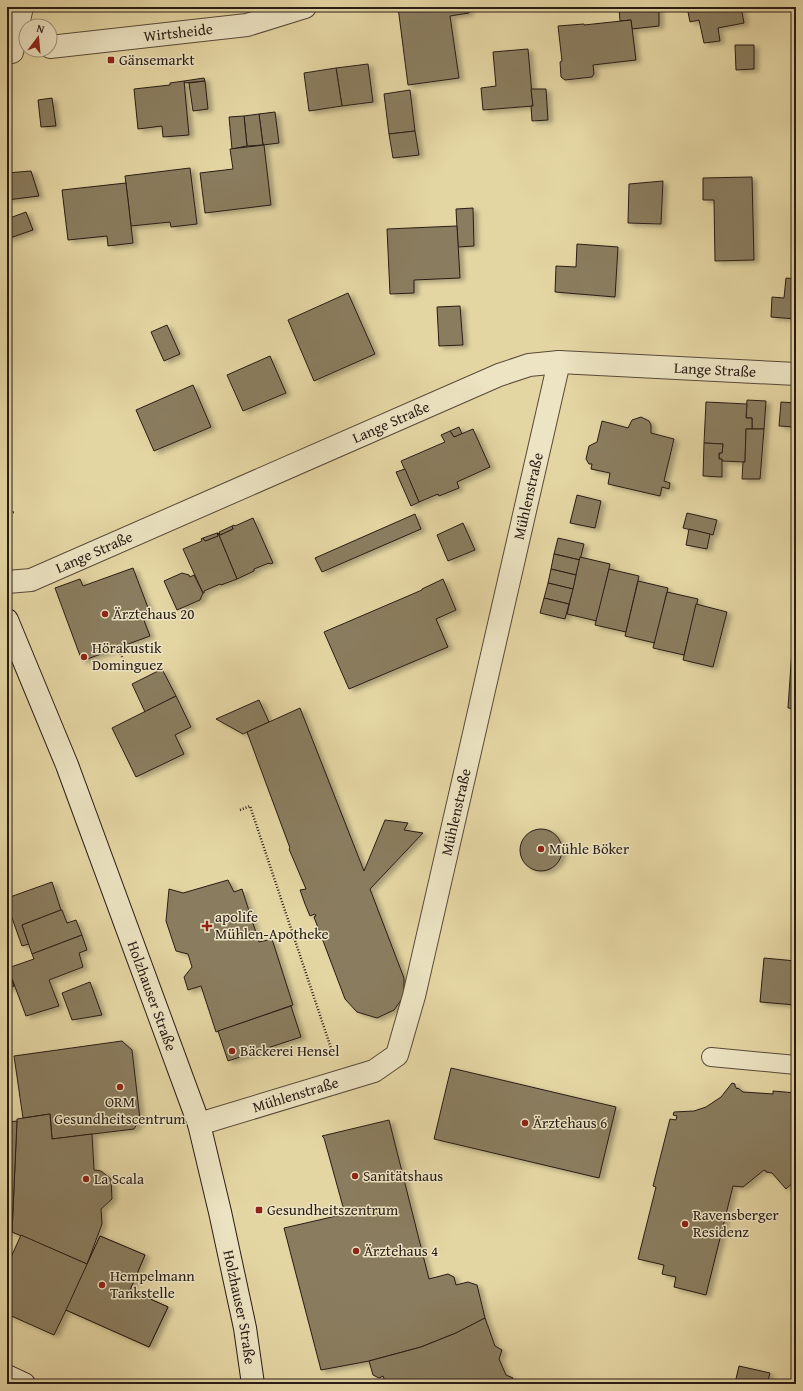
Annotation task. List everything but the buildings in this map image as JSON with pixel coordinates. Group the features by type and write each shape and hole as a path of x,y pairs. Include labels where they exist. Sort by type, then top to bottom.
{"street":[{"path":"15,51 22,7"},
{"name":"Wirtsheide","path":"58,46 247,25 305,7"},
{"name":"Lange Straße","path":"7,582 31,580 499,375 529,365 559,362 796,374"},
{"name":"Mühlenstraße","path":"199,1124 374,1071 397,1055 408,1020 559,362"},
{"name":"Holzhauser Straße","path":"7,620 70,772 199,1124 244,1320 253,1384"}],"lane":[{"path":"711,1056 796,1065"}],"path":[{"path":"7,514 14,512"},
{"path":"118,648 128,670"},
{"path":"240,810 250,806 342,1081"}],"place":[{"name":"Gänsemarkt","path":"111,60"},
{"name":"Ärztehaus 20","path":"105,614"},
{"name":"Hörakustik Dominguez","path":"84,657"},
{"name":"Mühle Böker","path":"541,849"},
{"name":"apolife Mühlen-Apotheke","path":"207,926"},
{"name":"Bäckerei Hensel","path":"232,1051"},
{"name":"ORM Gesundheitscentrum","path":"120,1087"},
{"name":"Ärztehaus 6","path":"525,1123"},
{"name":"Sanitätshaus","path":"355,1176"},
{"name":"La Scala","path":"86,1179"},
{"name":"Gesundheitszentrum","path":"259,1210"},
{"name":"Ravensberger Residenz","path":"685,1224"},
{"name":"Ärztehaus 4","path":"356,1251"},
{"name":"Hempelmann Tankstelle","path":"102,1285"}]}
